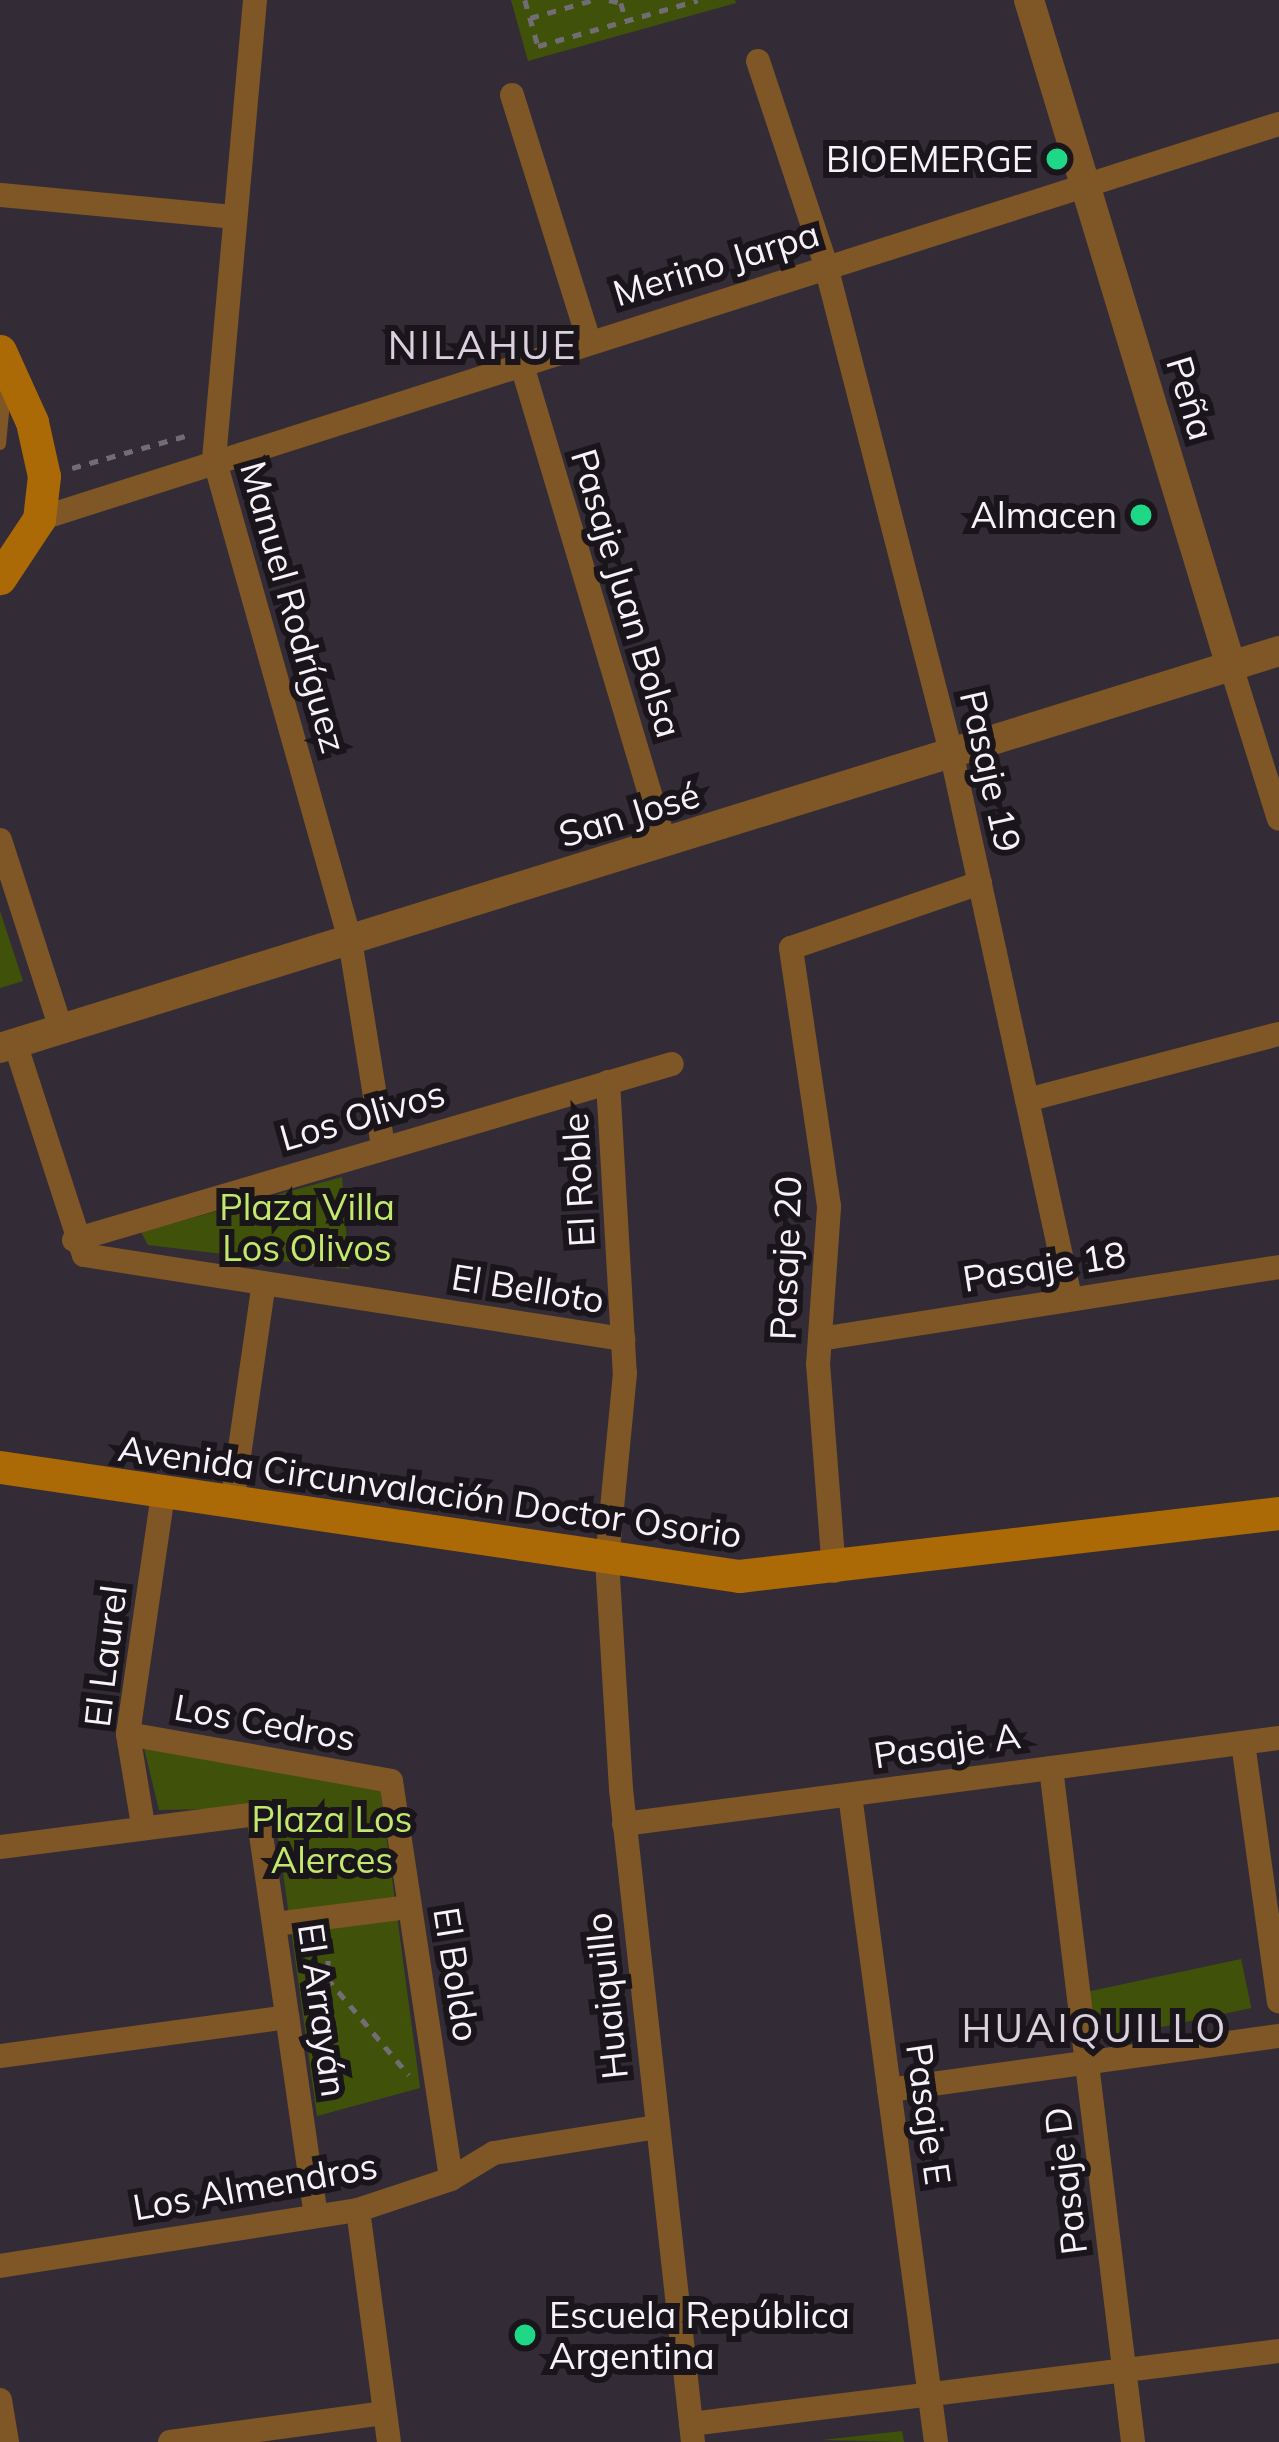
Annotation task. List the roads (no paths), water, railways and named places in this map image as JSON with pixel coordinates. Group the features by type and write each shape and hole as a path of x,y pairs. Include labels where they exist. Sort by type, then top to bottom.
{"main road":[{"path":"0,351 32,422 44,476 15,549"},
{"name":"Avenida Circunvalación Doctor Osorio","path":"0,1467 163,1496 739,1576 834,1571 1279,1513"}],"street":[{"name":"Manuel Rodríguez","path":"255,0 214,458 350,940 383,1145"},
{"name":"Peña","path":"1029,0 1279,819"},
{"name":"Pasaje 19","path":"758,61 826,266 952,756 1070,1297"},
{"path":"512,95 590,340"},
{"name":"Merino Jarpa","path":"15,549 214,458 1279,124"},
{"path":"1,195 233,217"},
{"name":"Pasaje Juan Bolsa","path":"521,362 664,844"},
{"name":"San José","path":"7,1045 1279,651"},
{"path":"1,850 61,1029"},
{"name":"Pasaje 20","path":"834,1571 820,1340 829,1206 791,948 980,883"},
{"path":"1027,1100 1279,1034"},
{"path":"7,1045 74,1240"},
{"name":"Los Olivos","path":"74,1240 383,1145 672,1064"},
{"name":"El Roble","path":"608,1082 623,1339 608,1561"},
{"name":"El Belloto","path":"74,1240 84,1255 623,1339"},
{"name":"Pasaje 18","path":"820,1340 1279,1267"},
{"path":"232,1504 264,1282"},
{"name":"El Laurel","path":"142,1825 128,1734 163,1496"},
{"name":"Huaiquillo","path":"608,1561 624,1825 692,2433 930,2394 1279,2351"},
{"name":"Los Cedros","path":"128,1734 391,1781"},
{"name":"Pasaje A","path":"624,1825 1279,1738"},
{"path":"1243,1743 1279,2002"},
{"name":"Pasaje D","path":"1051,1768 1133,2442"},
{"name":"El Boldo","path":"391,1781 451,2179"},
{"name":"Pasaje E","path":"850,1795 936,2442"},
{"name":"El Arrayán","path":"142,1825 258,1814 316,2216"},
{"path":"0,1846 142,1825"},
{"path":"275,1924 410,1907"},
{"path":"0,2056 287,2017"},
{"path":"889,2090 1279,2036"},
{"name":"Los Almendros","path":"0,2266 358,2210 451,2179 494,2153 656,2127"},
{"path":"358,2210 389,2442"},
{"path":"0,2400 8,2442"},
{"path":"170,2442 385,2413"}],"lane":[{"path":"0,374 8,414 0,444"}],"place":[{"name":"BIOEMERGE","path":"1057,159"},
{"name":"Almacen","path":"1141,515"},
{"name":"Escuela República Argentina","path":"525,2335"}],"district":[{"name":"NILAHUE","path":"483,345"},
{"name":"HUAIQUILLO","path":"1095,2028"}],"park label":[{"name":"Plaza Villa Los Olivos","path":"307,1226"},
{"name":"Plaza Los Alerces","path":"332,1838"}]}
